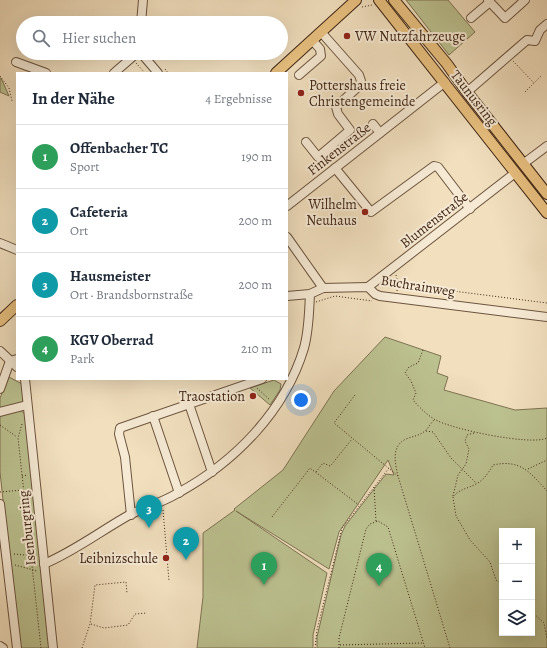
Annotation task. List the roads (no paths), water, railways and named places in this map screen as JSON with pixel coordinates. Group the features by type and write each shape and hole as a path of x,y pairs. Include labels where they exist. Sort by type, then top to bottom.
{"main road":[{"name":"Taunusring","path":"394,0 444,60 467,92 547,194"},
{"path":"277,72 321,32 358,2"},
{"name":"Taunusring","path":"377,2 445,82 547,213"},
{"path":"0,321 16,307"}],"street":[{"path":"142,16 143,0"},
{"path":"471,18 489,1 505,18 525,0"},
{"path":"467,92 527,40 535,41 540,30 547,24"},
{"path":"306,142 318,157 350,130 338,114 336,107 359,86 361,81 359,75 321,32"},
{"path":"299,75 321,56 320,49 312,40"},
{"path":"115,72 129,60"},
{"path":"147,60 157,72"},
{"path":"16,62 43,72"},
{"name":"Finkenstraße","path":"288,205 445,82"},
{"path":"373,124 380,133"},
{"path":"523,164 547,146"},
{"path":"335,168 371,212 434,166 438,167 470,208"},
{"name":"Blumenstraße","path":"368,287 516,173"},
{"path":"288,238 323,288"},
{"path":"0,243 16,250"},
{"name":"Buchrainweg","path":"288,296 310,294 323,288 368,287 377,295 547,317"},
{"path":"42,560 58,558 131,515 179,493 227,461 248,441 276,405 296,367 306,337 310,294"},
{"path":"0,352 14,360 0,389"},
{"path":"288,370 296,367"},
{"name":"Isenburgring","path":"25,380 42,560 54,648"},
{"path":"131,515 125,456 118,431 125,425 259,380"},
{"path":"188,404 212,472"},
{"path":"0,412 27,405"},
{"path":"153,416 179,493"},
{"name":"Isenburgring","path":"0,504 15,646 10,648"}],"place":[{"name":"VW Nutzfahrzeuge","path":"347,36"},
{"name":"Pottershaus freie Christengemeinde","path":"301,93"},
{"name":"Wilhelm Neuhaus","path":"365,212"},
{"name":"Traostation","path":"253,396"},
{"name":"Hausmeister","path":"149,528"},
{"name":"Leibnizschule","path":"166,558"},
{"name":"Cafeteria","path":"186,560"},
{"name":"Offenbacher TC","path":"264,585"},
{"name":"KGV Oberrad","path":"379,586"}]}
